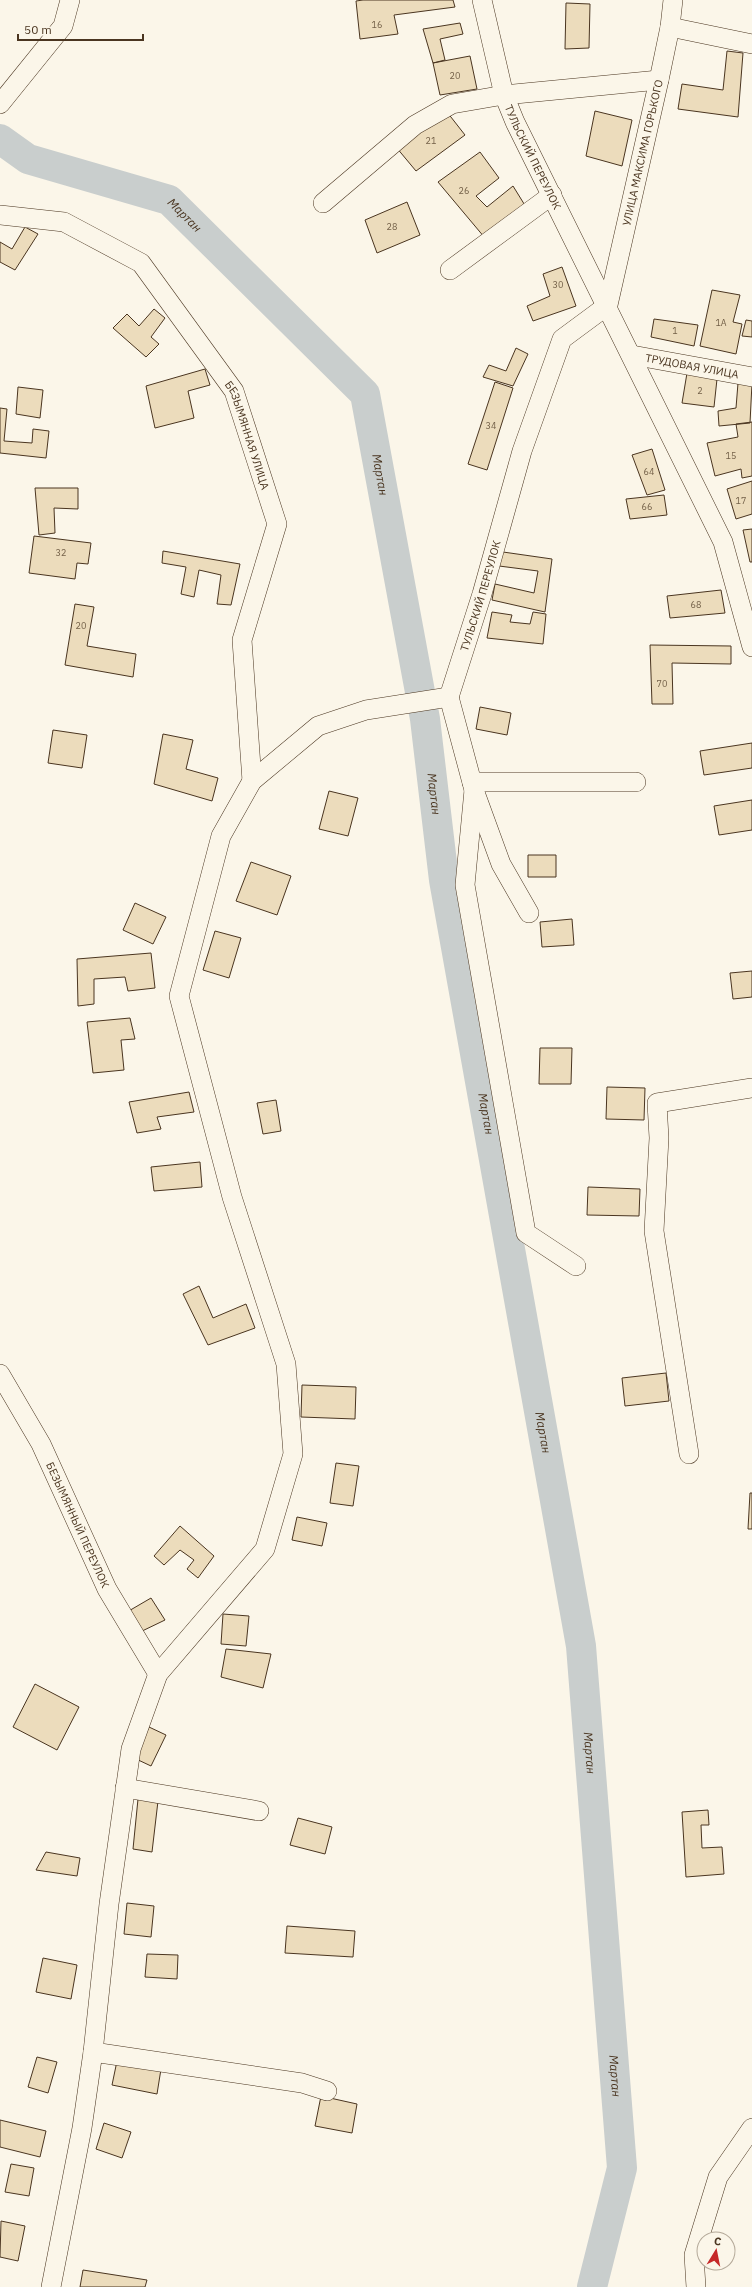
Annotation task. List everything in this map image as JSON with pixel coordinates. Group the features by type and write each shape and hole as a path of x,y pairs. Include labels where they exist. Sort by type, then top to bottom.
{"street":[{"path":"2,102 63,26 70,0"},
{"name":"ТУЛЬСКИЙ ПЕРЕУЛОК","path":"482,0 504,95 515,122 608,305 723,542 752,647"},
{"name":"УЛИЦА МАКСИМА ГОРЬКОГО","path":"608,305 659,80 670,27 673,0"},
{"path":"670,27 752,44"},
{"path":"323,203 415,125 452,104 504,95 659,80"},
{"path":"450,270 552,195"},
{"name":"БЕЗЫМЯННАЯ УЛИЦА","path":"0,215 64,222 141,263 234,390 277,524 242,640 252,781"},
{"name":"ТУЛЬСКИЙ ПЕРЕУЛОК","path":"449,697 482,594 522,451 562,338 608,305"},
{"name":"ТРУДОВАЯ УЛИЦА","path":"632,355 752,377"},
{"path":"51,2287 82,2128 93,2052 109,1904 131,1749 158,1674 265,1549 293,1454 286,1364 232,1197 179,996 221,836 252,781 318,726 366,710 449,697 473,786 501,864 529,913"},
{"path":"473,786 636,782"},
{"path":"473,786 465,885 526,1233 576,1266"},
{"path":"689,1454 654,1231 659,1138 658,1103 752,1088"},
{"name":"БЕЗЫМЯННЫЙ ПЕРЕУЛОК","path":"0,1374 41,1444 107,1589 158,1674"},
{"path":"125,1788 259,1811"},
{"path":"93,2052 302,2083 327,2091"},
{"path":"696,2287 694,2255 718,2177 752,2128"}],"building":[{"path":"453,0 455,7 394,15 398,34 360,39 356,1"},
{"path":"566,3 590,4 589,48 565,49"},
{"path":"460,23 463,34 440,39 445,60 433,63 423,29"},
{"path":"727,51 743,53 738,117 678,109 682,84 723,90"},
{"path":"470,56 477,89 440,95 433,63"},
{"path":"595,111 632,120 622,166 586,156"},
{"path":"447,112 465,135 416,171 396,147"},
{"path":"480,152 499,178 476,196 487,207 513,186 526,207 485,238 438,182"},
{"path":"407,202 420,235 377,253 365,220"},
{"path":"25,227 38,234 15,270 0,262 0,242 12,249"},
{"path":"562,267 576,306 533,321 527,306 550,296 543,274"},
{"path":"712,290 740,295 733,322 742,324 736,354 700,346"},
{"path":"154,309 165,318 151,337 159,344 146,357 113,328 127,314 139,326"},
{"path":"654,319 698,325 694,346 651,337"},
{"path":"746,320 752,321 752,337 742,336"},
{"path":"516,348 528,354 513,386 483,377 489,365 506,371"},
{"path":"205,369 210,385 188,391 194,418 155,428 146,386"},
{"path":"687,373 717,379 714,407 682,403"},
{"path":"495,382 513,388 487,470 468,464"},
{"path":"738,383 752,383 750,423 719,426 718,411 736,408"},
{"path":"18,387 43,390 40,418 16,414"},
{"path":"0,408 7,409 4,441 32,443 33,429 49,431 46,458 0,453"},
{"path":"752,422 752,476 742,478 741,469 715,476 707,443 738,437 736,424"},
{"path":"652,449 665,490 647,495 632,455"},
{"path":"752,481 752,514 736,519 727,489"},
{"path":"35,488 78,488 78,509 54,508 55,533 39,535"},
{"path":"664,495 667,515 630,519 626,499"},
{"path":"752,529 752,562 750,562 743,530"},
{"path":"34,536 91,543 88,564 77,563 75,579 29,573"},
{"path":"163,551 240,564 231,605 217,604 221,575 199,570 194,597 181,594 186,567 162,563"},
{"path":"503,552 552,559 545,612 492,600 495,584 534,593 538,571 499,566"},
{"path":"721,590 725,613 670,618 667,596"},
{"path":"75,604 94,607 87,646 136,654 133,677 65,665"},
{"path":"492,612 512,615 510,622 530,624 533,612 546,614 543,644 487,638"},
{"path":"650,645 731,646 731,664 672,663 673,704 652,704"},
{"path":"480,707 511,713 507,735 476,729"},
{"path":"53,730 87,735 82,768 48,763"},
{"path":"163,734 193,740 186,769 218,778 212,801 154,784"},
{"path":"752,743 752,768 704,775 700,751"},
{"path":"329,791 358,798 348,836 319,829"},
{"path":"752,800 752,830 719,835 714,806"},
{"path":"528,855 556,855 556,877 528,877"},
{"path":"251,862 291,876 277,915 236,901"},
{"path":"135,903 166,917 153,944 123,930"},
{"path":"572,919 574,945 542,947 540,922"},
{"path":"215,931 241,938 229,978 203,970"},
{"path":"151,953 155,988 128,991 125,977 94,979 94,1004 78,1006 77,959"},
{"path":"752,971 752,997 733,999 730,973"},
{"path":"130,1018 135,1039 121,1040 124,1070 93,1073 87,1022"},
{"path":"540,1048 572,1048 571,1084 539,1084"},
{"path":"607,1087 645,1088 644,1120 606,1119"},
{"path":"189,1092 194,1112 157,1117 161,1129 137,1133 129,1102"},
{"path":"276,1100 281,1131 263,1134 257,1103"},
{"path":"200,1162 202,1187 154,1191 151,1167"},
{"path":"588,1187 640,1189 639,1216 587,1215"},
{"path":"199,1286 213,1318 246,1304 255,1328 208,1345 183,1294"},
{"path":"666,1373 669,1401 625,1406 622,1378"},
{"path":"302,1385 356,1387 355,1419 301,1417"},
{"path":"336,1463 359,1466 353,1506 330,1503"},
{"path":"750,1493 752,1493 752,1529 748,1529"},
{"path":"297,1517 327,1523 322,1546 292,1540"},
{"path":"180,1526 214,1556 198,1578 187,1569 194,1560 180,1550 164,1565 154,1556"},
{"path":"151,1598 165,1620 138,1633 127,1612"},
{"path":"223,1614 249,1616 246,1646 221,1644"},
{"path":"226,1649 271,1654 263,1688 221,1677"},
{"path":"35,1684 79,1707 57,1750 13,1727"},
{"path":"149,1727 166,1735 151,1766 134,1758"},
{"path":"138,1799 158,1801 152,1852 133,1849"},
{"path":"708,1810 709,1825 701,1825 702,1848 722,1847 724,1874 686,1877 682,1812"},
{"path":"298,1818 332,1827 325,1854 290,1845"},
{"path":"46,1852 80,1858 77,1876 36,1870"},
{"path":"127,1903 154,1906 151,1937 124,1934"},
{"path":"287,1926 355,1931 353,1957 285,1953"},
{"path":"147,1954 178,1955 177,1979 145,1977"},
{"path":"43,1958 77,1965 71,1999 36,1992"},
{"path":"37,2057 57,2062 48,2093 28,2087"},
{"path":"117,2061 161,2069 157,2094 112,2085"},
{"path":"321,2096 357,2104 352,2133 315,2126"},
{"path":"0,2120 46,2131 40,2157 0,2147"},
{"path":"104,2123 131,2132 122,2158 96,2149"},
{"path":"11,2164 34,2168 29,2196 5,2192"},
{"path":"1,2221 25,2226 18,2261 0,2257"},
{"path":"83,2270 147,2280 145,2287 80,2287"}],"waterway":[{"name":"Мартан","path":"0,139 28,159 169,200 365,394 425,719 444,880 581,1646 622,2168 592,2287"}]}
